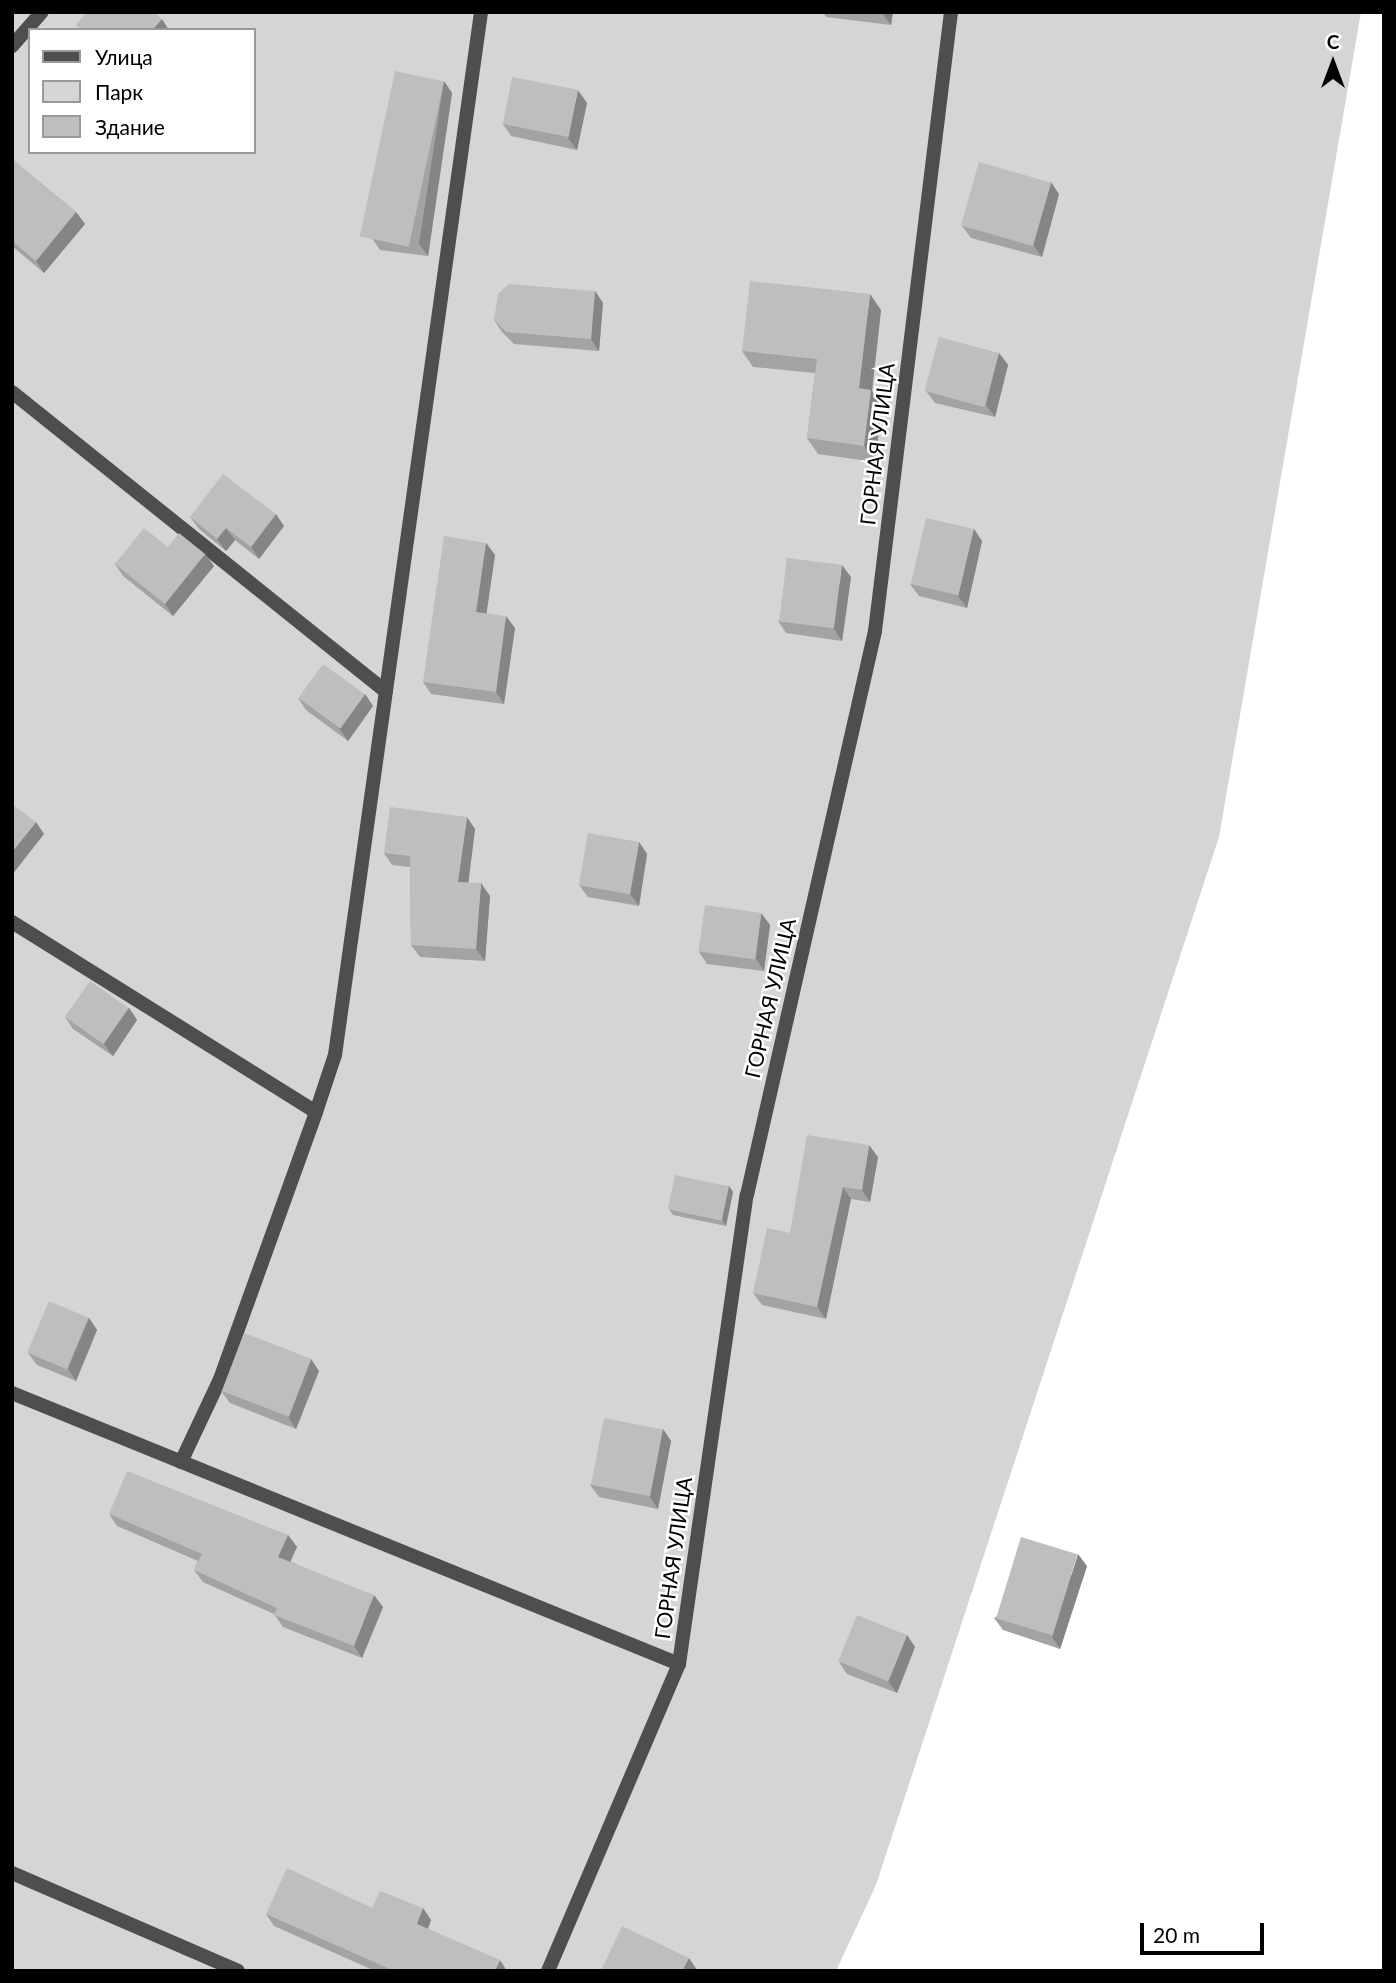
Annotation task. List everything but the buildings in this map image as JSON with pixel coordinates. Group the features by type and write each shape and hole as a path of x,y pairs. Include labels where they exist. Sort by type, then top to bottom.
{"street":[{"path":"12,46 42,12"},
{"path":"181,1462 220,1378 335,1055 481,12"},
{"name":"ГОРНАЯ УЛИЦА","path":"548,1971 679,1664 747,1195 875,631 951,12"},
{"path":"12,392 386,692"},
{"path":"12,922 316,1112"},
{"path":"12,1393 679,1664"},
{"path":"12,1873 238,1971"}],"green space":[{"path":"12,12 1361,12 1219,837 876,1885 836,1971 12,1971"}]}
